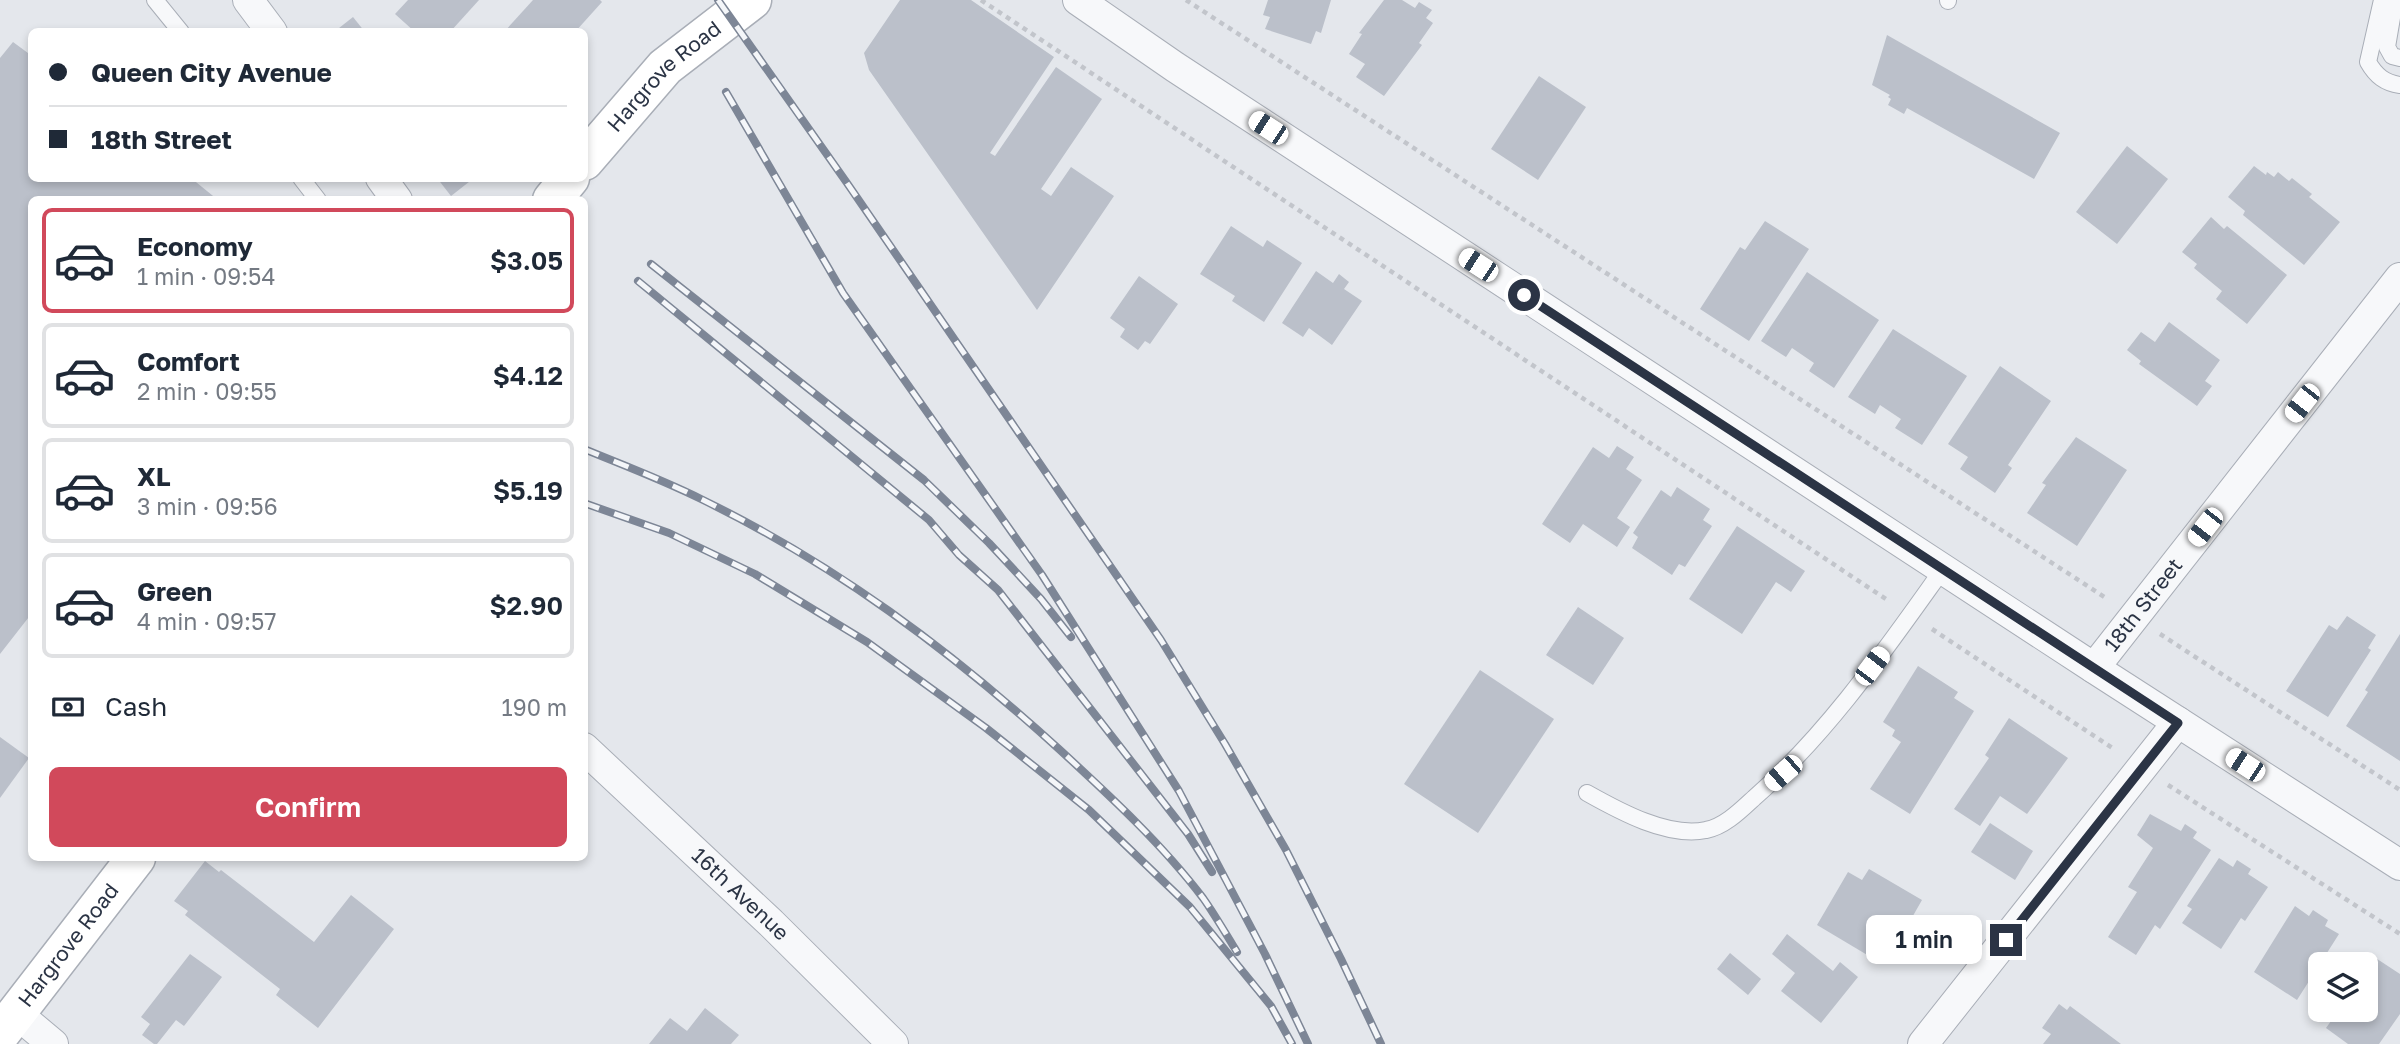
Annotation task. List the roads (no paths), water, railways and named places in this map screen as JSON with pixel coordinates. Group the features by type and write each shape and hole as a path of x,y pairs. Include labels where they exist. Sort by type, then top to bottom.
{"main road":[{"name":"Hargrove Road","path":"588,156 665,67 752,0"},
{"path":"555,196 567,182"},
{"name":"Hargrove Road","path":"8,1024 134,861"}],"street":[{"path":"1077,0 1175,67 1942,569 2400,864"},
{"name":"18th Street","path":"2094,668 2400,278"},
{"path":"1923,1044 2178,723"},
{"name":"16th Avenue","path":"588,752 771,923 893,1044"},
{"path":"8,1024 53,1044"}],"lane":[{"path":"155,0 178,28"},
{"path":"2382,0 2368,62 2373,72 2387,83 2400,85"},
{"path":"2395,0 2387,47 2392,56 2400,58"},
{"path":"304,182 315,196"},
{"path":"1587,793 1630,818 1681,831 1707,831 1732,817 1783,773 1834,717 1942,569"}],"railway":[{"path":"718,0 1161,640 1286,850 1381,1044"},
{"path":"726,92 843,293 1042,575 1179,791 1265,954 1308,1044"},
{"path":"651,264 924,480 989,543 1041,599 1071,637"},
{"path":"638,281 929,520 959,555 998,590 1188,834 1212,872"},
{"path":"588,451 672,485 750,524 890,611 933,644 1018,713 1135,821 1203,898 1237,952"},
{"path":"588,504 669,533 755,574 867,642 986,728 1089,810 1190,907 1271,1006 1292,1044"}]}
